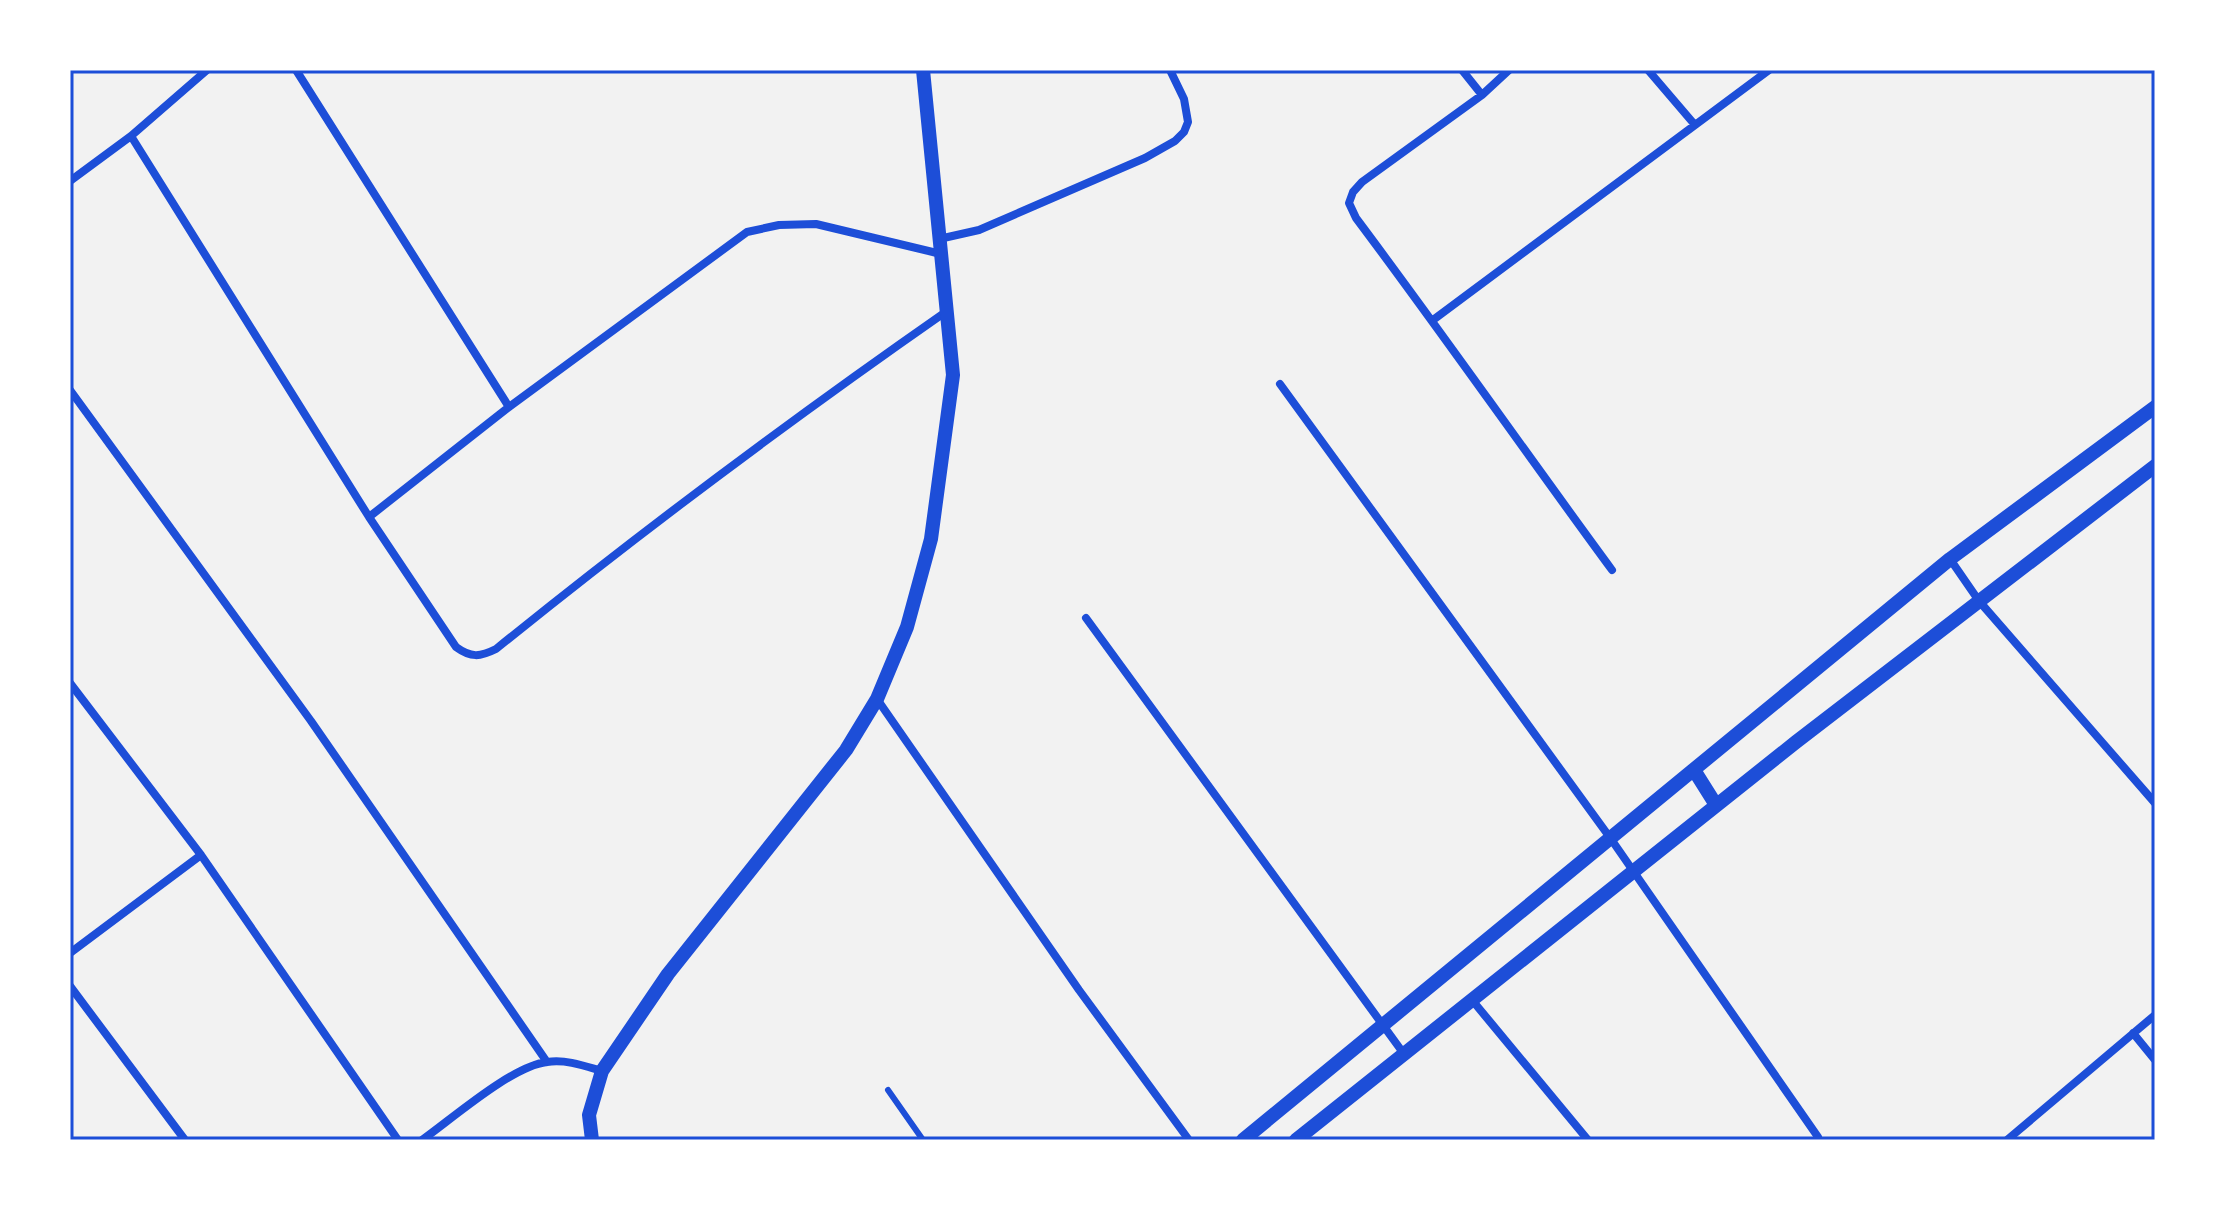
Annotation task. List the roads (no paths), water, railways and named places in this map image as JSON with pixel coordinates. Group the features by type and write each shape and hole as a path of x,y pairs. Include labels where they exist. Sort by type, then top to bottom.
{"street":[{"path":"70,181 131,136 207,70"},
{"path":"296,70 509,407"},
{"path":"592,1140 589,1115 602,1071 668,974 846,750 877,699 907,627 931,539 953,375 923,70"},
{"path":"369,517 509,407 747,232 779,225 816,224 940,246 1145,158 1175,141 1188,122 1184,99 1170,70"},
{"path":"1462,70 1482,95"},
{"path":"1509,70 1482,95 1362,182 1350,197 1351,211 1612,570"},
{"path":"1648,70 1695,125"},
{"path":"1433,320 1769,70"},
{"path":"131,136 369,517 456,647 467,655 483,655 496,649 618,550 815,403 947,311"},
{"path":"1280,384 1611,839 1818,1137"},
{"path":"70,390 311,721 547,1062"},
{"path":"1243,1140 1950,559 2155,407"},
{"path":"1296,1140 1716,805 2155,466"},
{"path":"1950,559 1979,601 2155,803"},
{"path":"1086,618 1404,1054"},
{"path":"72,688 201,855 398,1140"},
{"path":"877,699 1079,990 1189,1140"},
{"path":"1694,770 1716,805"},
{"path":"70,953 201,855"},
{"path":"70,986 185,1140"},
{"path":"1472,1000 1588,1140"},
{"path":"2007,1140 2155,1015"},
{"path":"2133,1033 2155,1060"},
{"path":"422,1140 516,1073 547,1062 578,1063 602,1071"}],"lane":[{"path":"888,1090 923,1140"}]}
